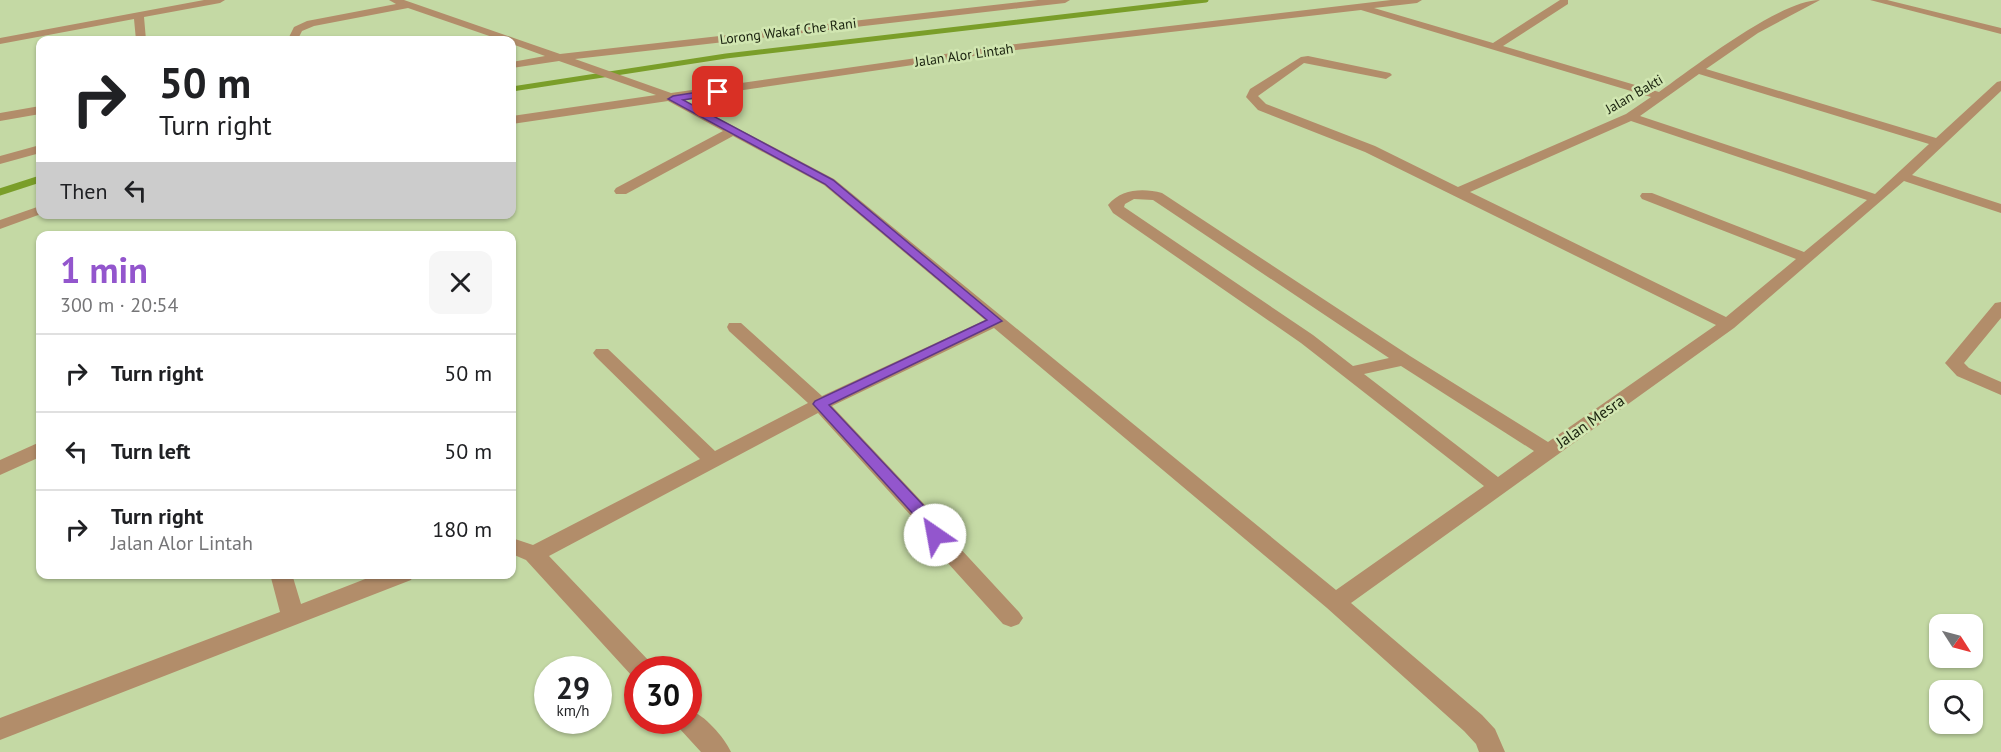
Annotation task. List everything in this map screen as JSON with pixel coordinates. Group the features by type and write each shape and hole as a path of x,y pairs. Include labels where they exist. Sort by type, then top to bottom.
{"street":[{"path":"0,41 220,0"},
{"path":"394,0 500,36"},
{"name":"Lorong Wakaf Che Rani","path":"516,64 561,57 1065,0"},
{"name":"Jalan Alor Lintah","path":"516,119 666,95 1008,48 1417,0"},
{"name":"Jalan Bakti","path":"1456,193 1630,117 1700,71 1754,31 1815,0"},
{"path":"1875,0 2001,31"},
{"path":"1494,47 1564,3"},
{"path":"294,36 298,29 311,23 410,5"},
{"path":"1358,7 1661,96"},
{"path":"139,16 141,36"},
{"path":"516,42 666,95 829,182 1335,602 1473,723 1486,737 1492,752"},
{"path":"1386,75 1315,59 1301,60 1254,92 1252,97 1262,107 1370,149 1728,324"},
{"path":"1700,71 1938,144"},
{"name":"Jalan Mesra","path":"1335,602 1728,324 1986,105 2001,85"},
{"path":"0,117 36,111"},
{"path":"1630,117 1877,199"},
{"path":"621,191 732,131"},
{"path":"0,160 36,150"},
{"path":"1902,176 2001,209"},
{"path":"1498,487 1307,339 1118,210 1115,205 1122,199 1134,195 1157,196 1404,360 1548,451"},
{"path":"1647,196 1806,258"},
{"path":"0,225 36,212"},
{"path":"2001,307 1994,328 1954,363 1962,372 2001,390"},
{"path":"534,554 820,404 996,321"},
{"path":"735,327 820,404 933,526 935,535 1011,618"},
{"path":"602,353 713,460"},
{"path":"1349,372 1404,360"},
{"path":"0,468 36,451"},
{"path":"516,547 534,554 629,656"},
{"path":"282,579 293,617"},
{"path":"0,729 390,579"},
{"path":"701,734 718,752"}],"waterway":[{"path":"516,88 726,56 1206,0"},
{"path":"0,192 36,180"}],"route":[{"path":"718,92 673,99 829,182 996,321 820,404 933,526 935,535"}]}
